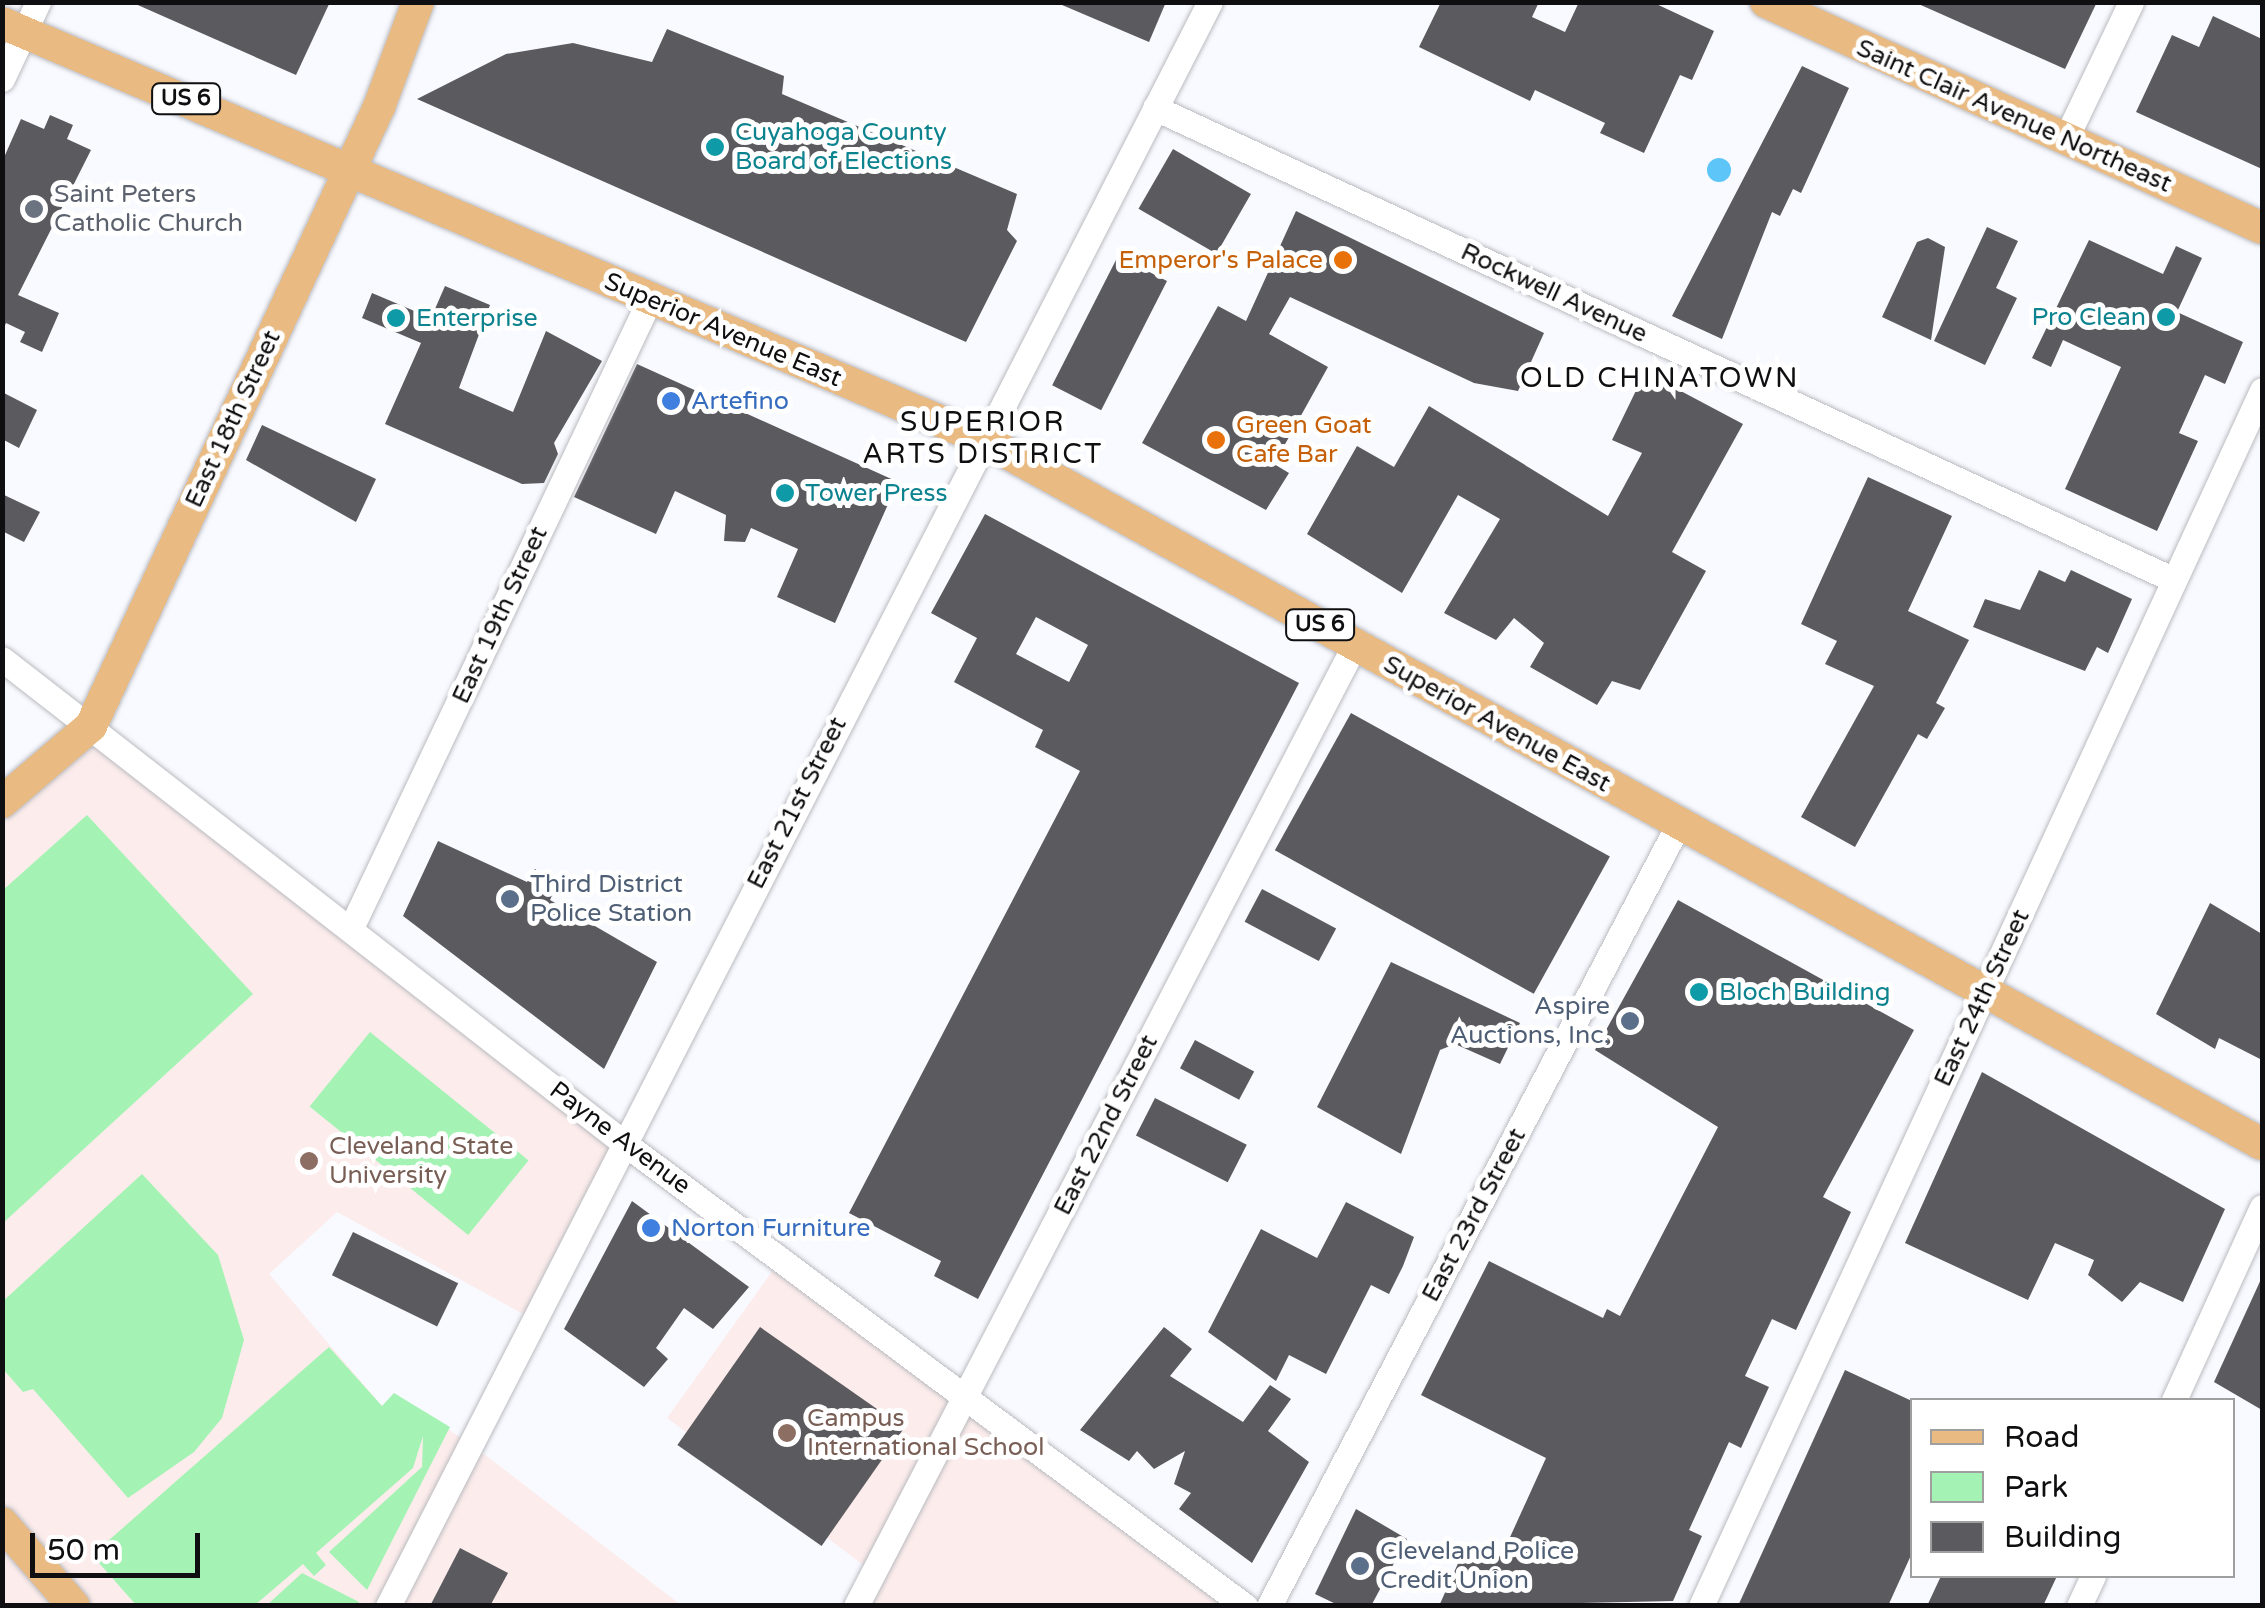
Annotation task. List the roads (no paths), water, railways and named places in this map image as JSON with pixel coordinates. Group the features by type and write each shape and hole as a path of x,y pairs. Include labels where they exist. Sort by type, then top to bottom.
{"main road":[{"name":"East 18th Street","path":"2,802 90,726 348,167 418,2"},
{"name":"Saint Clair Avenue Northeast","path":"1766,2 2262,228"},
{"name":"Superior Avenue East","path":"22,19 649,301 982,439 1983,996 2262,1144"},
{"path":"2,1523 74,1606"}],"street":[{"name":"East 21st Street","path":"388,1606 982,439 1210,2"},
{"path":"2065,140 2130,2"},
{"path":"2,79 22,19"},
{"name":"Rockwell Avenue","path":"1155,108 2172,579"},
{"name":"East 19th Street","path":"351,928 649,301"},
{"name":"East 24th Street","path":"1701,1606 2262,390"},
{"name":"East 22nd Street","path":"856,1606 1354,644"},
{"name":"Payne Avenue","path":"2,659 624,1143 1245,1606"},
{"name":"East 23rd Street","path":"1269,1606 1678,825"},
{"path":"2175,1398 2262,1208"},
{"path":"2080,1606 2092,1578"}],"water":[{"path":"1719,158 1731,170 1719,182 1707,170"}],"place":[{"name":"Cuyahoga County Board of Elections","path":"715,147"},
{"name":"Saint Peters Catholic Church","path":"34,209"},
{"name":"Emperor's Palace","path":"1343,260"},
{"name":"Pro Clean","path":"2166,317"},
{"name":"Enterprise","path":"396,318"},
{"name":"Artefino","path":"671,401"},
{"name":"Green Goat Cafe Bar","path":"1216,440"},
{"name":"Tower Press","path":"785,493"},
{"name":"Third District Police Station","path":"510,899"},
{"name":"Bloch Building","path":"1699,992"},
{"name":"Aspire Auctions, Inc.","path":"1630,1021"},
{"name":"Cleveland State University","path":"309,1161"},
{"name":"Norton Furniture","path":"651,1228"},
{"name":"Campus International School","path":"787,1433"},
{"name":"Cleveland Police Credit Union","path":"1360,1566"}],"district":[{"name":"OLD CHINATOWN","path":"1660,378"},
{"name":"SUPERIOR ARTS DISTRICT","path":"983,438"}]}
